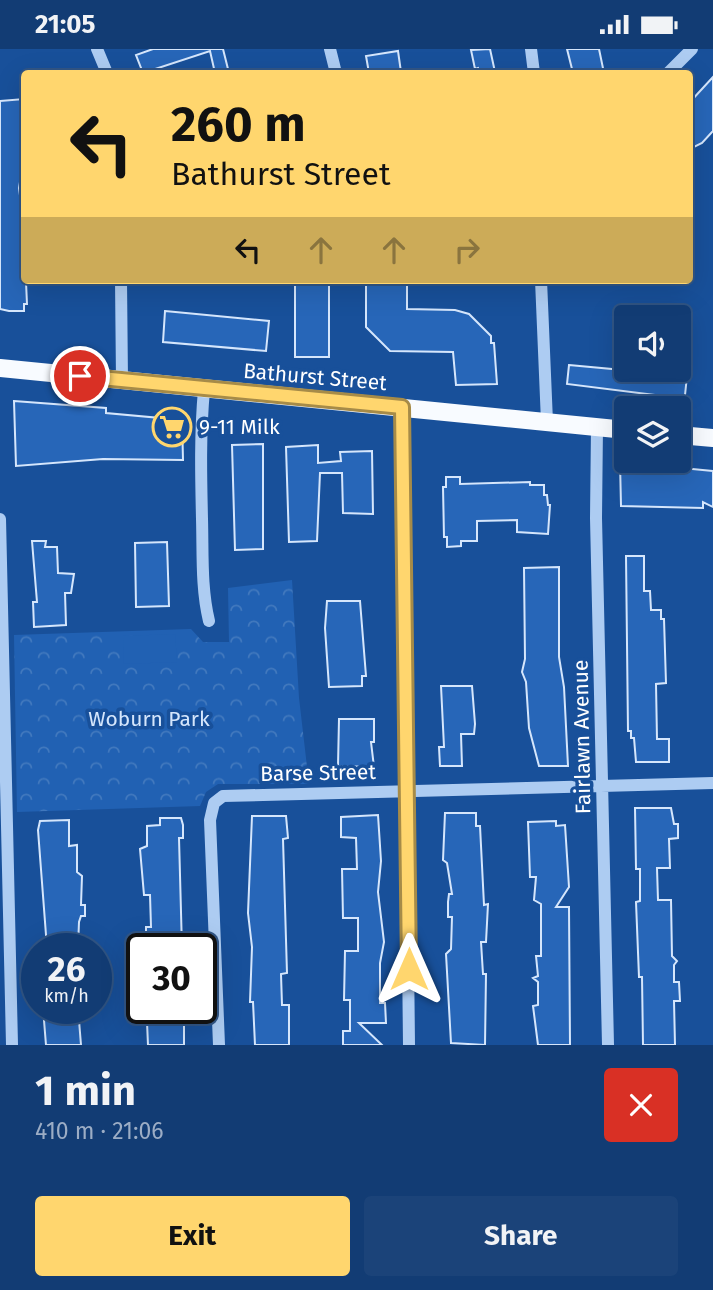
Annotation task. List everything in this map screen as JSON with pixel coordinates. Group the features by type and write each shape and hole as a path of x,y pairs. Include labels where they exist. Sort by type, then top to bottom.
{"main road":[{"name":"Bathurst Street","path":"0,367 204,390 614,429"},
{"path":"691,436 713,438"}],"street":[{"path":"97,49 106,70"},
{"path":"330,49 335,70"},
{"path":"531,49 534,70"},
{"path":"671,70 692,49"},
{"path":"121,284 122,381"},
{"path":"541,284 547,422"},
{"path":"204,390 201,425 203,560 204,601 209,621"},
{"path":"402,407 409,791 409,1045"},
{"name":"Fairlawn Avenue","path":"597,427 596,518 608,1045"},
{"path":"0,519 12,1045"},
{"name":"Barse Street","path":"219,1045 209,820 218,799 237,793 713,783"}],"green space":[{"name":"Woburn Park","path":"292,580 299,698 309,784 218,784 206,792 200,806 17,812 14,635 191,629 203,642 229,642 228,588"},
{"path":"175,634 177,662 124,664 123,636"}],"building":[{"path":"153,49 223,49 228,70 214,70 210,51 152,70 142,70 136,55"},
{"path":"490,49 495,70 475,69 471,50"},
{"path":"567,49 599,49 603,70 572,70"},
{"path":"398,51 401,70 368,70 366,56"},
{"path":"713,77 713,131 702,143 693,148 693,99"},
{"path":"21,99 19,188 21,284 26,284 27,304 24,304 24,311 0,309 0,101"},
{"path":"295,284 329,284 329,357 295,357"},
{"path":"366,284 407,284 407,309 455,310 469,314 491,336 491,343 494,343 497,384 456,385 453,352 390,351 366,327"},
{"path":"165,311 269,321 266,351 163,342"},
{"path":"569,365 614,369 614,382 686,382 685,395 655,395 567,384"},
{"path":"14,401 106,408 106,413 182,420 183,460 103,459 16,466"},
{"path":"263,444 263,549 235,550 232,445"},
{"path":"318,445 318,463 341,461 340,452 372,451 373,514 343,513 342,473 320,473 317,541 289,542 286,447"},
{"path":"691,469 713,471 713,507 703,502 703,508 621,506 620,473 691,473"},
{"path":"446,477 460,477 460,484 530,482 530,485 544,485 544,495 547,495 550,505 548,534 517,532 517,520 477,521 477,541 461,541 461,546 447,547 447,537 444,537 443,487 446,487"},
{"path":"32,541 46,541 45,547 57,547 58,573 74,574 71,593 65,593 66,625 34,627 33,602 37,602"},
{"path":"167,542 169,606 136,607 135,543"},
{"path":"626,556 644,556 644,591 650,591 651,610 661,610 661,619 664,619 666,683 656,684 657,739 669,739 669,762 636,762 634,738 631,738 631,731 628,731"},
{"path":"559,567 559,657 564,687 568,766 539,766 529,728 526,682 522,672 525,659 524,568"},
{"path":"327,601 360,601 366,676 362,676 362,686 329,687 325,628"},
{"path":"441,686 472,686 474,734 461,734 462,766 440,766 439,747 444,747"},
{"path":"339,719 374,719 374,742 371,742 374,767 338,766"},
{"path":"635,808 671,808 674,824 678,824 678,838 669,839 670,868 657,868 658,900 671,900 672,956 677,961 674,965 674,982 679,982 680,1001 674,1001 675,1045 643,1045 642,977 639,977 636,902 640,901 640,869 636,869"},
{"path":"445,813 476,813 476,826 480,826 484,905 488,904 486,942 481,942 483,974 486,974 485,1045 451,1043 446,954 451,949 452,917 448,917 448,902 449,894 452,894 447,863 443,860"},
{"path":"378,815 381,861 378,892 384,942 380,963 380,1003 385,1003 386,1023 359,1023 382,1045 343,1045 343,1031 350,1031 350,1000 344,1000 345,951 358,951 358,918 343,918 342,869 357,869 356,838 341,837 341,817"},
{"path":"252,816 286,816 288,838 283,839 287,973 281,974 282,1005 289,1005 289,1045 255,1045 253,1002 250,1002 252,947 248,913"},
{"path":"160,818 181,818 183,825 183,838 179,838 182,933 146,933 146,927 151,927 150,895 144,895 140,849 147,846 147,826 160,825"},
{"path":"69,820 69,846 77,845 77,872 82,876 81,905 85,905 85,916 81,916 79,933 46,933 38,830 40,821"},
{"path":"556,821 556,826 565,825 569,887 556,907 569,907 570,1045 538,1045 533,1006 538,1005 538,982 533,978 538,976 536,956 541,956 541,904 534,900 536,877 530,877 528,822"},
{"path":"44,1024 79,1024 81,1045 46,1045"},
{"path":"147,1024 184,1024 184,1045 148,1045"}],"place":[{"name":"9-11 Milk","path":"172,427"}],"route":[{"path":"80,376 402,407 409,791 409,969"}]}
